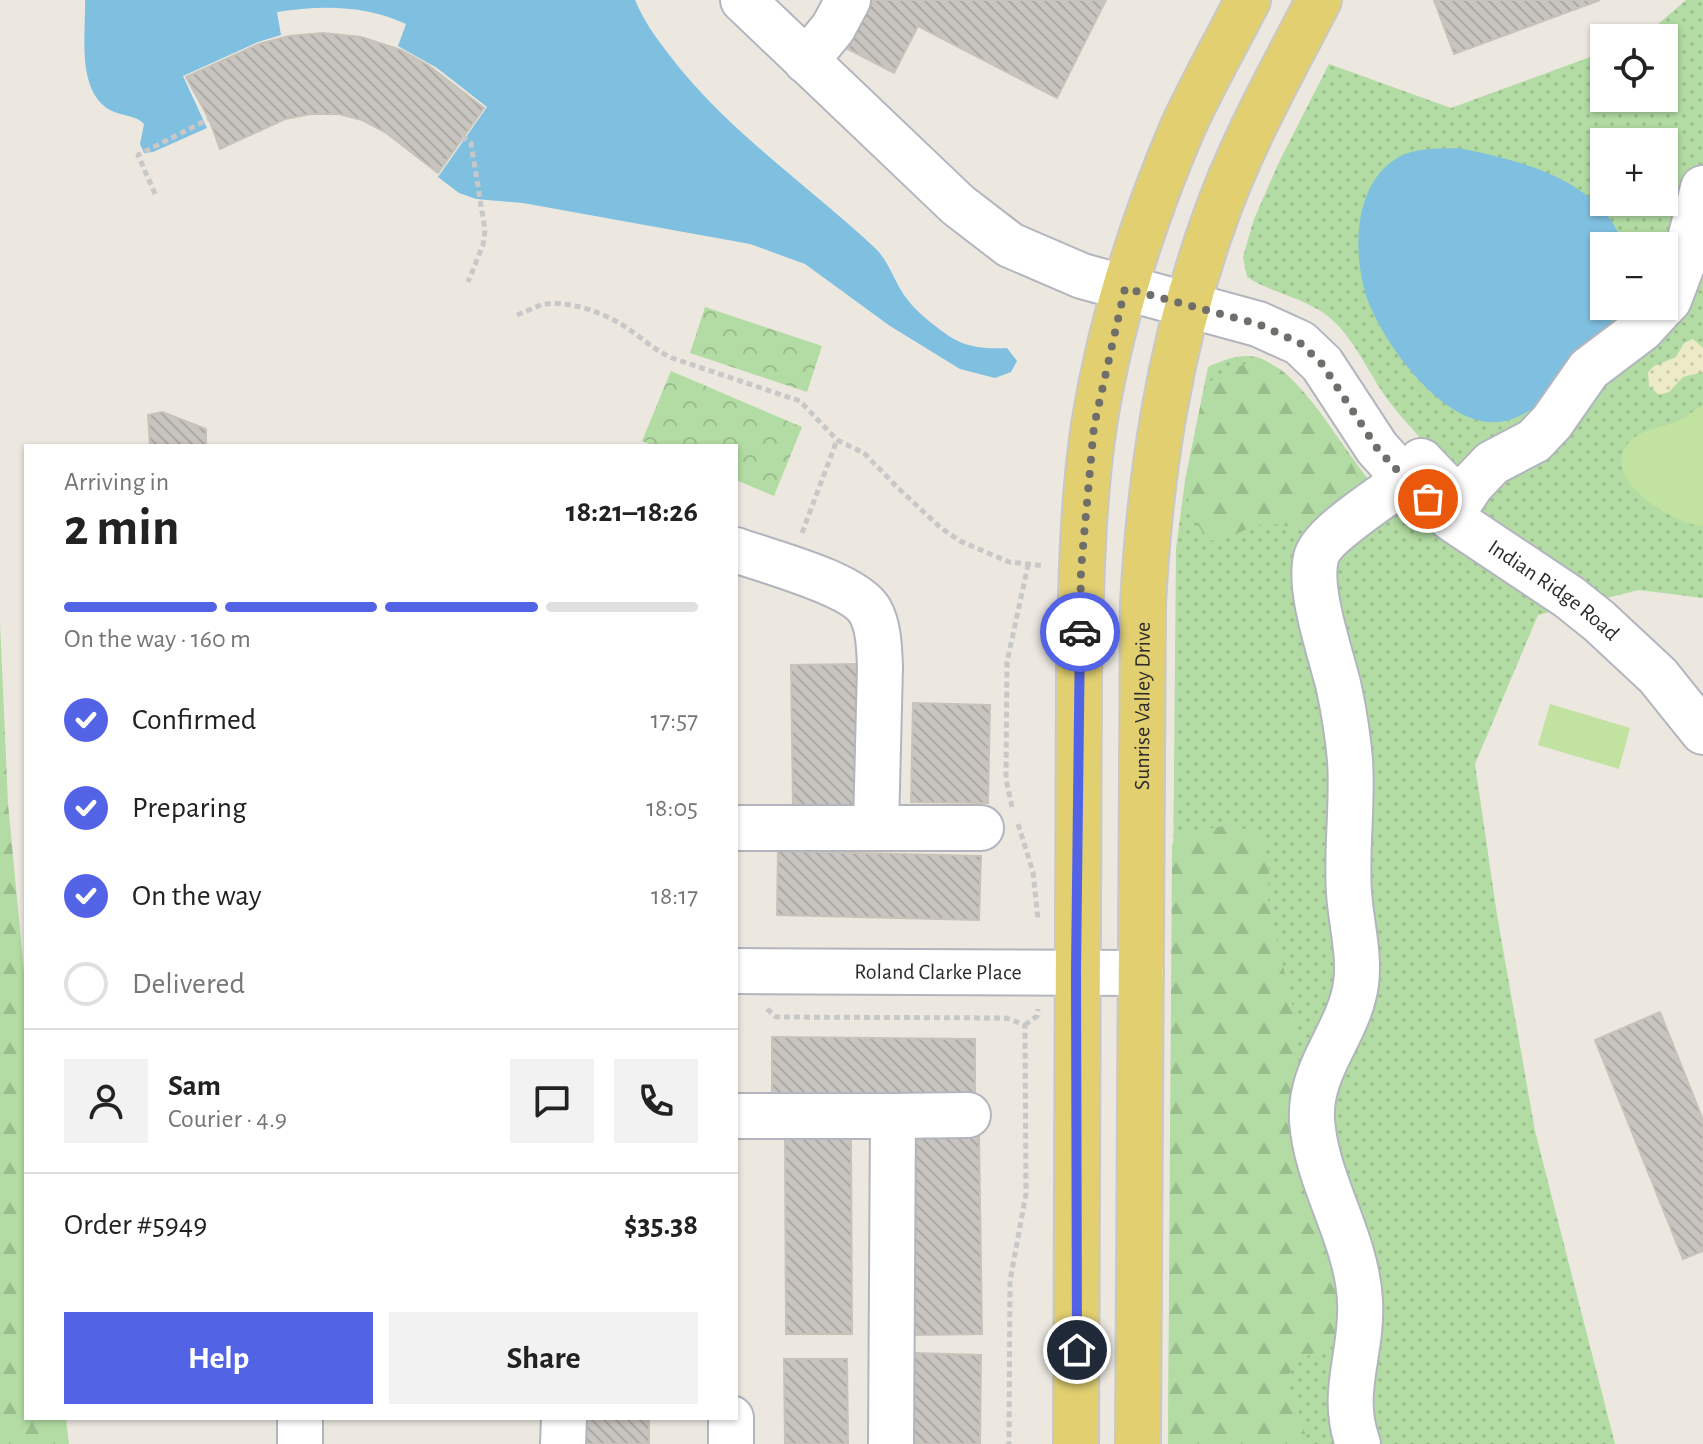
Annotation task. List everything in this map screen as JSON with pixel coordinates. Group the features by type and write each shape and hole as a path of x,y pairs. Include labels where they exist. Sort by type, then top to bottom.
{"main road":[{"path":"1076,1444 1078,1201 1059,971 1081,569 1094,426 1125,288 1183,129 1248,0"},
{"name":"Sunrise Valley Drive","path":"1138,1444 1145,563 1152,481 1161,422 1188,304 1213,223 1262,110 1319,0"}],"street":[{"name":"Indian Ridge Road","path":"743,0 958,205 995,235 1047,262 1125,288 1276,330 1309,350 1322,364 1377,448 1413,470 1452,519 1569,597 1599,621 1658,676 1703,732"},
{"path":"806,61 833,28 848,0"},
{"path":"1678,276 1703,188"},
{"path":"1358,1444 1350,1422 1350,1392 1359,1337 1360,1299 1353,1262 1322,1166 1312,1122 1312,1092 1320,1068 1352,1004 1357,980 1349,893 1350,767 1347,732 1313,571 1316,554 1327,538 1413,470 1460,502 1492,463 1534,441 1552,422 1589,369 1650,320"},
{"path":"752,565 838,586 860,599 870,610 880,666 876,828"},
{"path":"738,828 981,828"},
{"name":"Roland Clarke Place","path":"738,971 1141,973"},
{"path":"738,1116 968,1115"},
{"path":"891,1444 893,1116"},
{"path":"300,1420 300,1444"},
{"path":"563,1444 564,1420"},
{"path":"731,1420 731,1444"}],"path":[{"path":"155,194 138,155 209,119"},
{"path":"462,136 471,143 484,224 483,245 468,282"},
{"path":"517,315 541,305 556,303 574,306 619,322 652,349 672,358 800,401 837,440 864,453 908,498 960,541 1009,562 1045,567"},
{"path":"752,565 837,440"},
{"path":"1025,1025 1037,1016 1059,971 1042,939 1033,872 1006,779 1007,662 1028,565"}],"green space":[{"path":"1686,0 1703,0 1703,598 1639,590 1538,615 1475,764 1497,915 1535,1131 1615,1444 1168,1444 1176,549 1185,481 1208,367 1234,357 1250,356 1266,361 1283,372 1316,408 1369,480 1422,440 1387,399 1350,340 1334,322 1316,308 1247,277 1243,257 1254,219 1279,162 1329,64 1451,108 1590,57 1590,112 1678,112 1678,24 1658,24"},
{"path":"705,307 822,346 807,392 690,353"},
{"path":"1250,362 1266,363 1277,368 1304,392 1351,461 1361,491 1308,530 1270,523 1253,526 1219,542 1207,539 1191,514 1185,481 1204,389 1216,376"},
{"path":"671,371 802,427 774,496 738,481 738,444 649,444 642,441"},
{"path":"1703,405 1702,526 1673,517 1642,496 1623,469 1622,455 1635,437 1682,419"},
{"path":"0,622 8,804 24,972 24,1420 66,1420 69,1444 0,1444"},
{"path":"1550,704 1630,728 1619,769 1538,745"},
{"path":"1229,825 1248,830 1263,842 1269,862 1268,902 1297,1025 1299,1096 1346,1308 1335,1341 1292,1365 1290,1390 1308,1444 1168,1444 1172,844 1185,833"}],"sand":[{"path":"1693,339 1703,348 1703,372 1683,377 1669,392 1659,395 1649,386 1648,372 1654,366 1676,357 1684,343"}],"water":[{"path":"85,0 635,0 656,37 704,96 880,253 904,295 918,312 962,343 1007,348 1017,361 1011,372 995,378 960,369 890,326 805,264 750,244 523,203 476,199 459,193 438,177 487,107 437,68 398,46 406,24 375,13 343,8 277,12 281,35 258,42 183,76 207,128 144,153 140,144 144,124 110,110 99,101 92,89 85,61"},
{"path":"1459,148 1508,159 1556,177 1590,198 1590,216 1607,216 1617,232 1590,232 1590,320 1613,320 1542,402 1512,419 1490,422 1467,416 1445,404 1406,365 1368,301 1359,263 1358,243 1364,202 1372,184 1384,169 1399,157 1429,149"}],"building":[{"path":"873,0 1106,0 1057,98 918,26 894,73 848,49"},
{"path":"1434,0 1600,0 1454,54"},
{"path":"323,33 361,37 401,50 428,65 484,108 438,173 385,132 362,120 339,114 311,114 285,119 220,149 209,119 186,77 259,44 289,36"},
{"path":"162,412 206,429 206,444 150,444 148,415"},
{"path":"857,664 858,806 793,807 791,665"},
{"path":"913,703 990,705 988,803 911,802"},
{"path":"778,851 981,856 979,920 777,915"},
{"path":"1660,1012 1703,1120 1703,1251 1683,1259 1595,1040"},
{"path":"772,1037 975,1039 975,1095 772,1094"},
{"path":"979,1137 982,1334 914,1335 912,1138"},
{"path":"785,1138 851,1138 852,1334 786,1334"},
{"path":"914,1353 981,1355 980,1444 912,1444"},
{"path":"784,1359 847,1359 848,1444 785,1444"},
{"path":"586,1420 649,1420 649,1444 586,1444"}],"way so far":[{"path":"1080,632 1081,569 1094,426 1125,288 1258,324 1300,343 1322,364 1377,448 1428,499"}],"route":[{"path":"1077,1350 1076,971 1080,632"}]}
